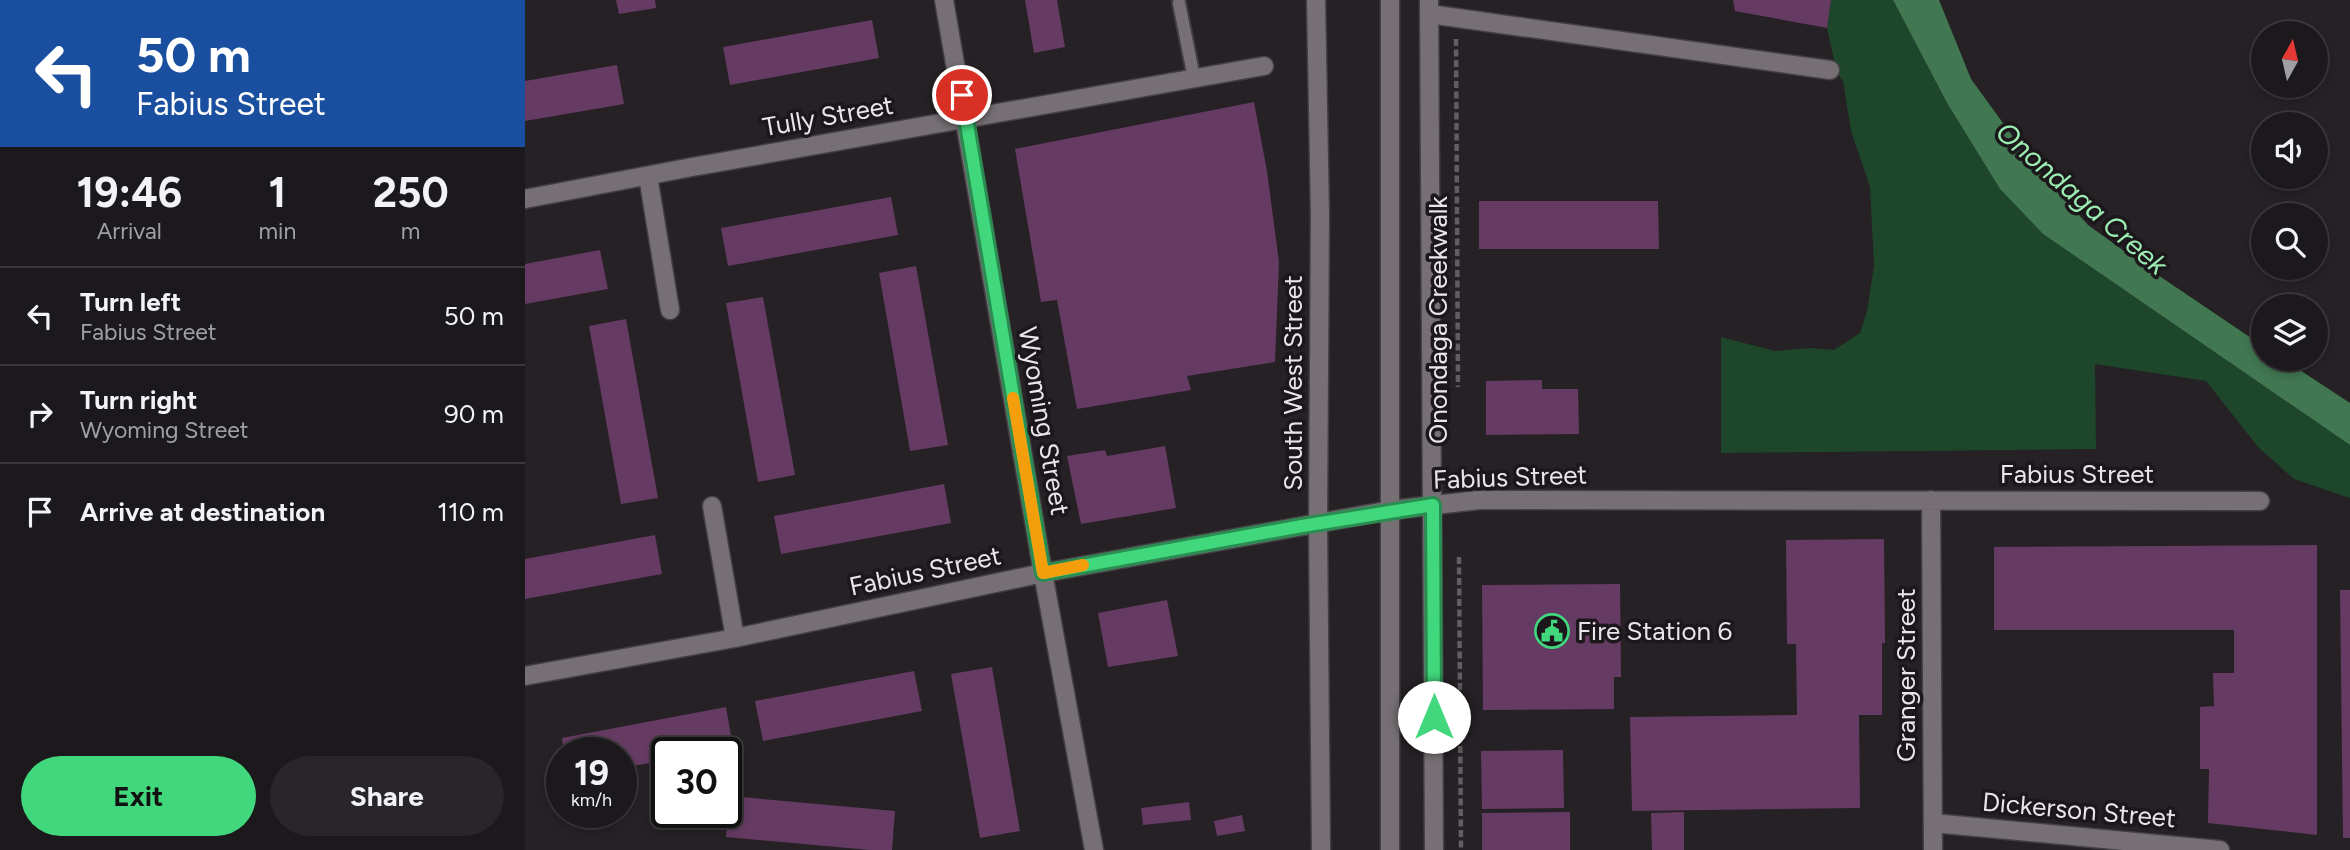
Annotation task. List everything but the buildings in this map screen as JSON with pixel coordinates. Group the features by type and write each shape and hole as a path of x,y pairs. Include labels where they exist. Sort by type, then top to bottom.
{"street":[{"name":"Wyoming Street","path":"944,0 1094,850"},
{"name":"South West Street","path":"1316,0 1320,215 1318,523 1321,850"},
{"path":"1390,0 1390,850"},
{"path":"1434,850 1429,7 1456,18 1830,69"},
{"name":"Tully Street","path":"525,199 1264,65"},
{"path":"648,176 670,310"},
{"name":"Fabius Street","path":"525,676 735,638 1043,573 1391,510 1479,500 2260,501"},
{"name":"Granger Street","path":"1931,500 1933,850"},
{"path":"712,506 735,638"},
{"name":"Dickerson Street","path":"1933,823 2220,850"}],"lane":[{"path":"1179,3 1194,78"}],"path":[{"name":"Onondaga Creekwalk","path":"1456,18 1458,391"},
{"path":"1459,544 1461,850"}],"shaded area":[{"path":"1831,0 1893,0 1947,103 2000,189 2043,234 2350,445 2350,498 2294,479 2258,447 2206,381 2095,364 2096,449 1721,453 1721,337 1775,351 1811,348 1834,350 1860,333 1867,311 1874,266 1870,187 1851,131 1843,81 1837,73 1827,28"},
{"path":"1893,0 1939,0 1971,79 2032,163 2088,225 2251,338 2251,371 2301,371 2350,403 2350,445 2043,234 2000,189 1947,103"}],"slow traffic":[{"path":"1013,398 1043,573 1083,565"}],"place":[{"name":"Fire Station 6","path":"1552,631"}],"route":[{"path":"962,95 1043,573 1391,510 1433,505 1434,717"}],"water label":[{"name":"Onondaga Creek","path":"2082,198"}]}
